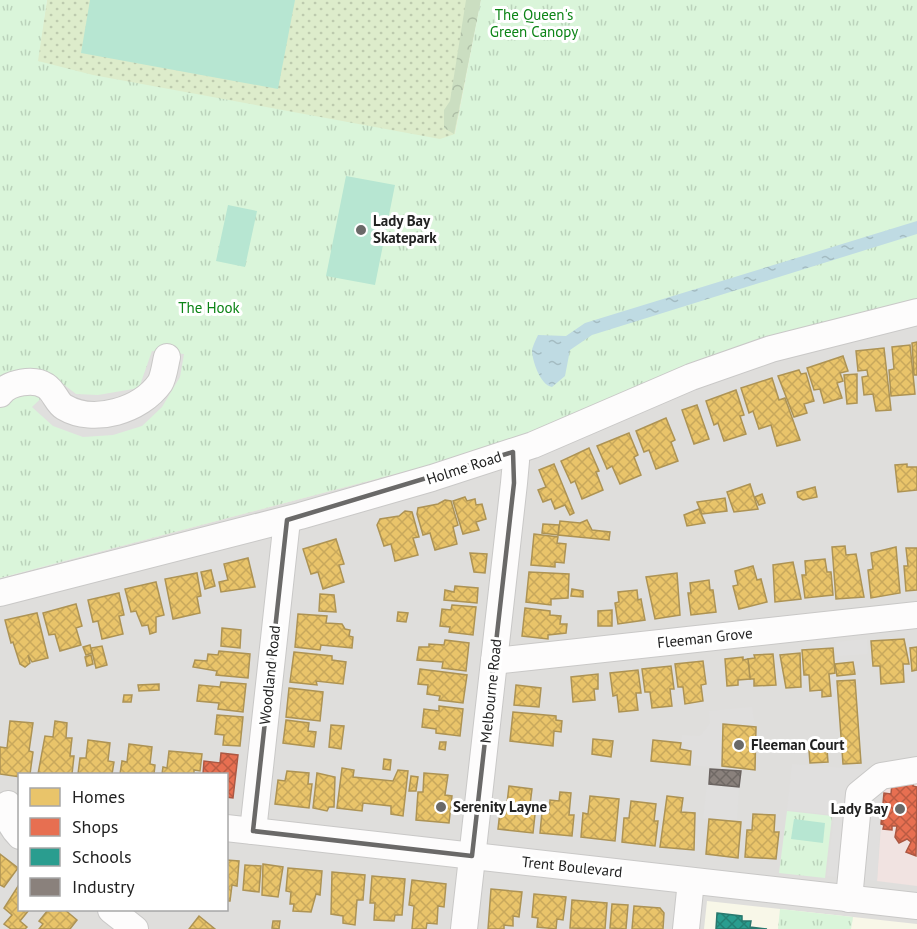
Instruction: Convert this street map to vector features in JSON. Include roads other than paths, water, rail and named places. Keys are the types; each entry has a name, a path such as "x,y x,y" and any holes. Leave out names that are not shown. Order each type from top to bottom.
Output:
{"street":[{"name":"Holme Road","path":"1,590 287,519 513,452 691,377 771,348 917,312"},
{"path":"0,394 23,382 46,386 64,407 91,415 127,409 146,398 161,382 167,357"},
{"name":"Melbourne Road","path":"464,929 514,483 516,461 513,452"},
{"name":"Woodland Road","path":"253,831 287,519"},
{"name":"Fleeman Grove","path":"494,661 917,615"},
{"path":"849,899 859,794 881,777 917,770"},
{"path":"9,804 7,816 12,828 18,834"},
{"name":"Trent Boulevard","path":"228,828 917,906"},
{"path":"686,929 691,881"},
{"path":"113,911 135,929"}],"water":[{"path":"917,221 917,234 592,335 570,350 565,376 552,387 544,382 535,366 532,350 538,335 566,336 585,323"}],"place":[{"name":"Lady Bay Skatepark","path":"361,230"},
{"name":"Fleeman Court","path":"739,745"},
{"name":"Serenity Layne","path":"441,807"},
{"name":"Lady Bay","path":"900,809"}],"park label":[{"name":"The Queen's Green Canopy","path":"534,24"},
{"name":"The Hook","path":"209,308"}]}
